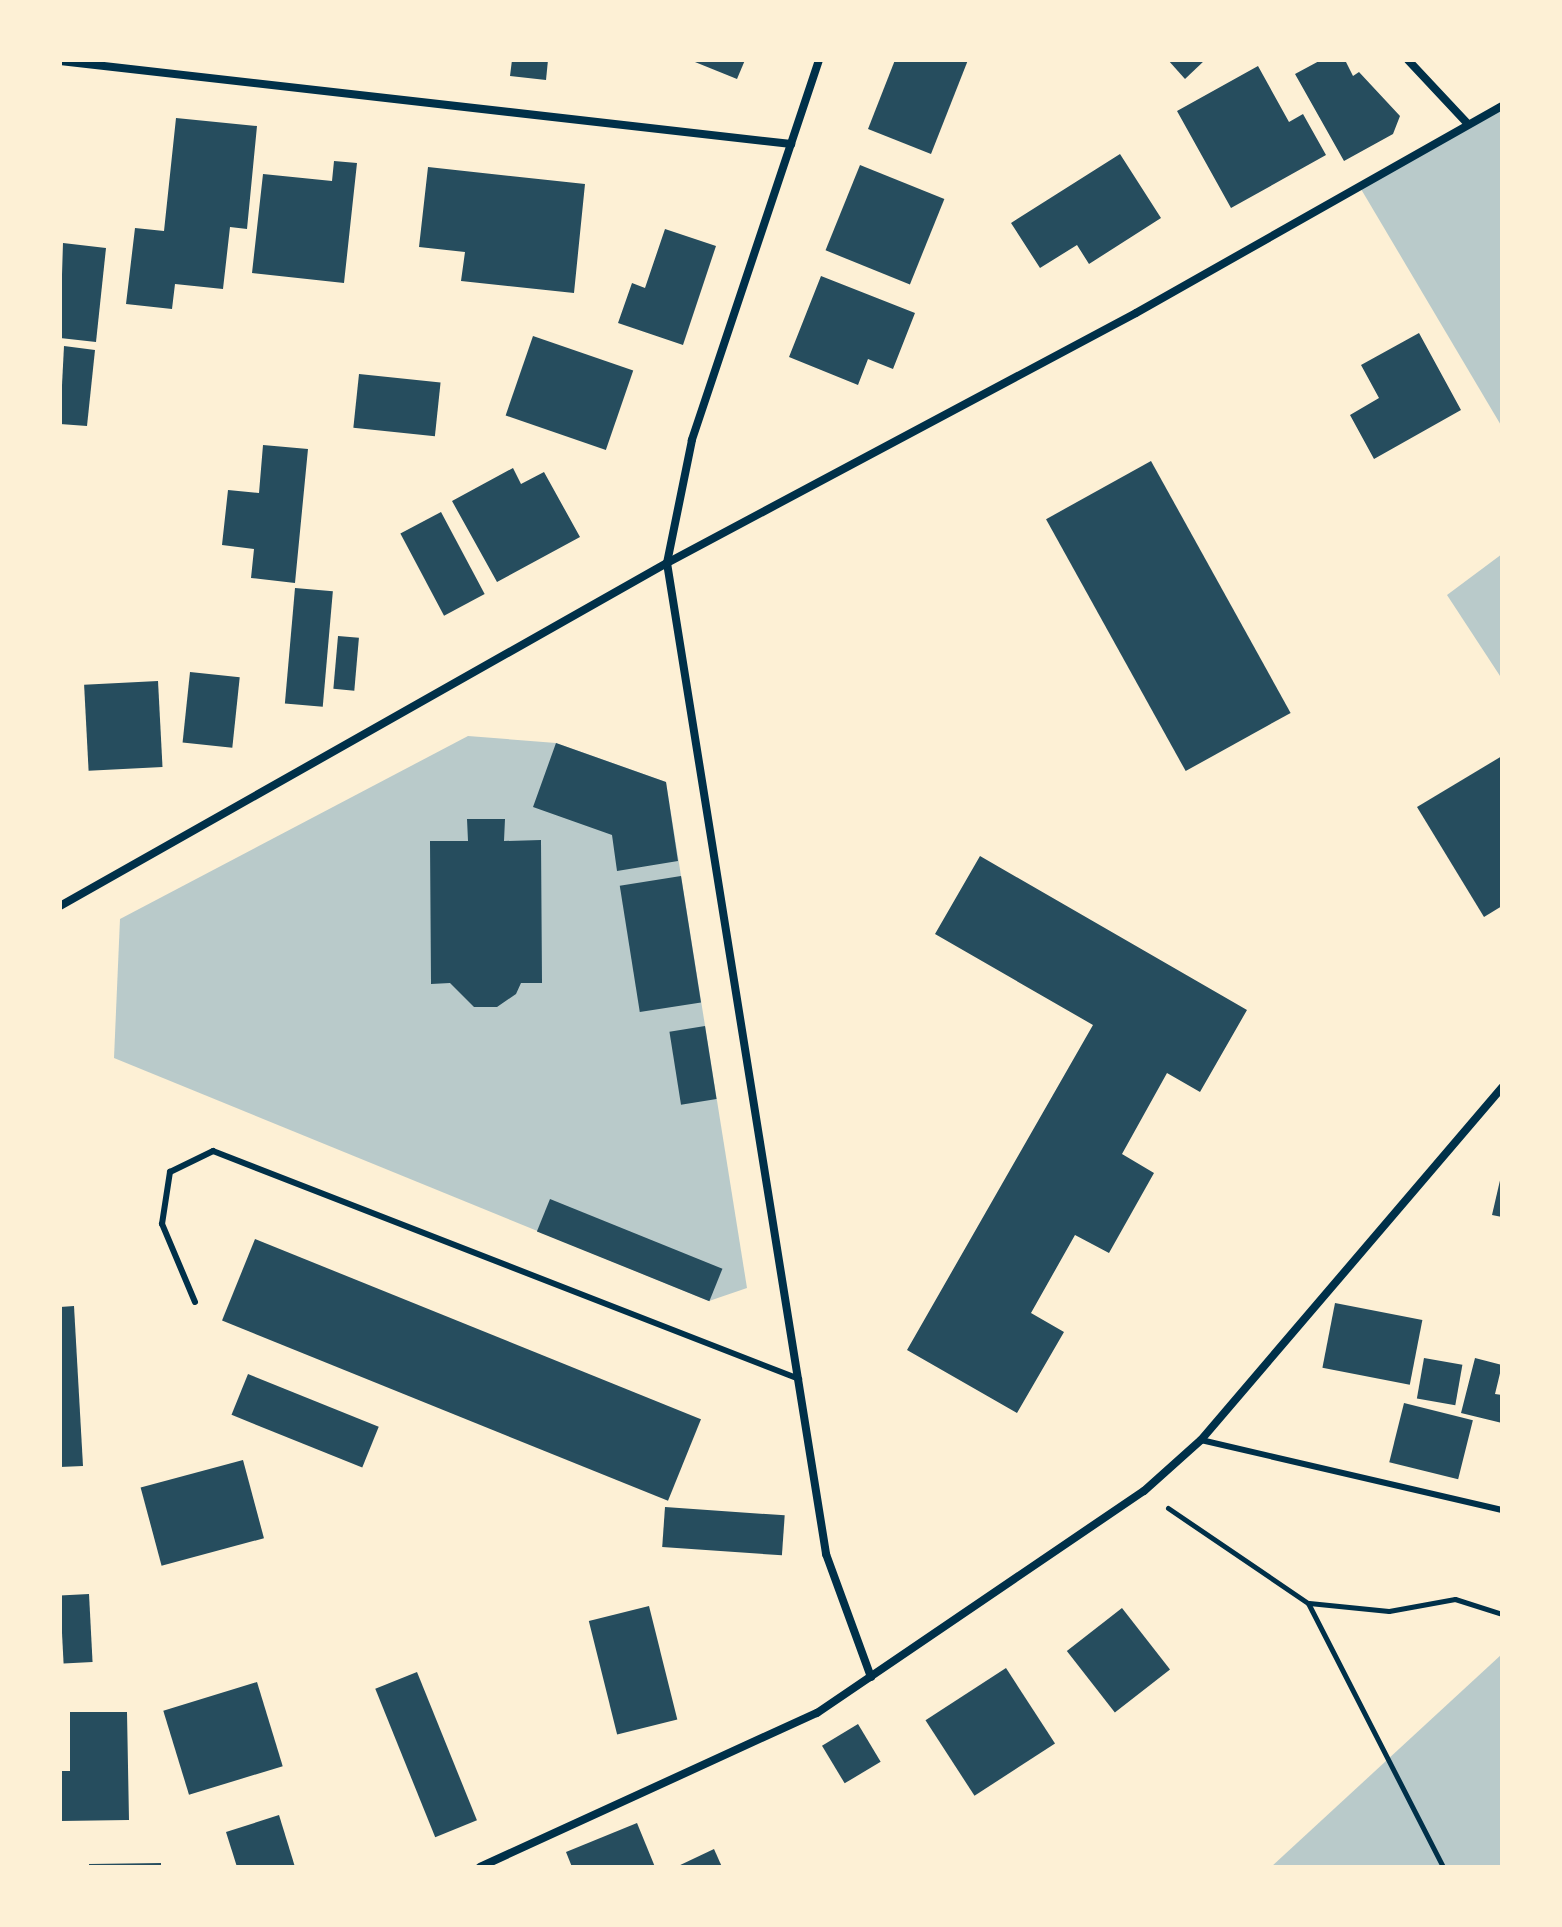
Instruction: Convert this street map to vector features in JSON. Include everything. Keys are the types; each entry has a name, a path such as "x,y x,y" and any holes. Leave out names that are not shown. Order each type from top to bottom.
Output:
{"street":[{"path":"819,60 692,440 667,563 826,1554 871,1677"},
{"path":"1408,60 1467,123"},
{"path":"60,61 791,144"},
{"path":"60,906 667,563 1136,313 1467,123 1502,106"},
{"path":"480,1867 817,1713 1144,1491 1201,1440 1502,1087"}],"lane":[{"path":"195,1302 162,1224 170,1172 213,1151 799,1379"},
{"path":"1201,1440 1502,1510"}],"path":[{"path":"1144,1491 1308,1603 1443,1867"},
{"path":"1308,1603 1389,1611 1455,1599 1502,1614"}],"shaded area":[{"path":"1502,106 1502,427 1358,184"},
{"path":"1502,554 1502,679 1447,595"},
{"path":"468,736 556,743 666,782 747,1288 709,1301 114,1058 120,919"},
{"path":"1502,1654 1502,1867 1271,1867"}],"building":[{"path":"512,60 548,60 546,80 510,76"},
{"path":"690,60 745,60 737,79"},
{"path":"895,60 968,60 931,154 868,129"},
{"path":"1168,60 1205,60 1185,79"},
{"path":"1321,60 1345,60 1353,76 1359,72 1400,116 1393,134 1344,161 1295,74"},
{"path":"1258,66 1289,122 1303,114 1326,155 1231,208 1177,111"},
{"path":"176,118 257,126 247,229 230,227 223,289 175,284 172,309 126,304 135,228 164,231"},
{"path":"1120,154 1161,218 1089,264 1077,245 1040,268 1011,223"},
{"path":"334,161 357,163 344,283 252,273 263,174 332,181"},
{"path":"860,165 944,199 910,284 826,250"},
{"path":"428,167 585,184 574,293 461,281 465,252 419,247"},
{"path":"665,229 716,246 683,345 618,323 632,283 645,288"},
{"path":"63,243 106,248 96,342 60,338"},
{"path":"821,276 915,313 893,369 868,359 858,385 789,357"},
{"path":"1419,333 1461,410 1374,459 1350,415 1379,398 1361,365"},
{"path":"533,336 633,371 606,450 506,415"},
{"path":"64,346 95,350 87,426 60,424"},
{"path":"359,374 441,383 435,436 353,428"},
{"path":"263,445 308,449 295,583 251,578 254,549 222,545 228,490 259,493"},
{"path":"1151,461 1291,713 1186,771 1046,519"},
{"path":"513,468 521,484 544,472 580,537 497,582 452,501"},
{"path":"441,512 485,594 444,616 400,534"},
{"path":"295,588 333,591 323,707 285,704"},
{"path":"338,636 359,638 354,691 333,689"},
{"path":"190,672 240,677 232,748 183,743"},
{"path":"158,681 163,767 89,771 84,685"},
{"path":"556,743 666,782 678,861 617,871 612,835 533,807"},
{"path":"1502,756 1502,906 1484,917 1417,807"},
{"path":"467,819 505,819 504,841 541,840 542,983 521,983 516,994 497,1007 474,1007 450,983 431,984 430,841 468,841"},
{"path":"980,856 1247,1010 1200,1092 1167,1073 1122,1154 1154,1173 1109,1253 1075,1235 1031,1313 1064,1332 1017,1413 907,1350 1093,1025 935,934"},
{"path":"681,876 701,1002 640,1012 620,886"},
{"path":"705,1026 717,1099 681,1105 669,1032"},
{"path":"1502,1176 1502,1217 1492,1215"},
{"path":"550,1199 722,1269 709,1301 537,1231"},
{"path":"255,1239 701,1419 668,1501 222,1321"},
{"path":"1335,1303 1422,1320 1410,1385 1322,1368"},
{"path":"74,1306 83,1466 60,1467 60,1307"},
{"path":"1424,1358 1462,1365 1455,1405 1417,1398"},
{"path":"1475,1358 1502,1365 1495,1394 1502,1395 1502,1423 1461,1413"},
{"path":"248,1374 379,1427 362,1468 232,1415"},
{"path":"1404,1403 1473,1420 1458,1479 1389,1462"},
{"path":"243,1460 264,1538 162,1566 141,1487"},
{"path":"665,1507 785,1515 782,1555 662,1547"},
{"path":"89,1594 93,1662 64,1663 60,1596"},
{"path":"649,1606 677,1720 617,1735 589,1621"},
{"path":"1122,1608 1170,1669 1115,1713 1067,1651"},
{"path":"1006,1668 1055,1743 975,1796 925,1720"},
{"path":"417,1672 477,1820 435,1837 375,1689"},
{"path":"257,1682 283,1766 189,1795 163,1711"},
{"path":"70,1712 127,1712 129,1820 60,1821 60,1771 70,1771"},
{"path":"858,1724 881,1762 845,1783 822,1746"},
{"path":"279,1815 295,1867 237,1867 226,1832"},
{"path":"637,1823 655,1867 572,1867 566,1852"},
{"path":"714,1849 722,1867 676,1867"},
{"path":"161,1863 161,1867 89,1867 89,1864"}]}
